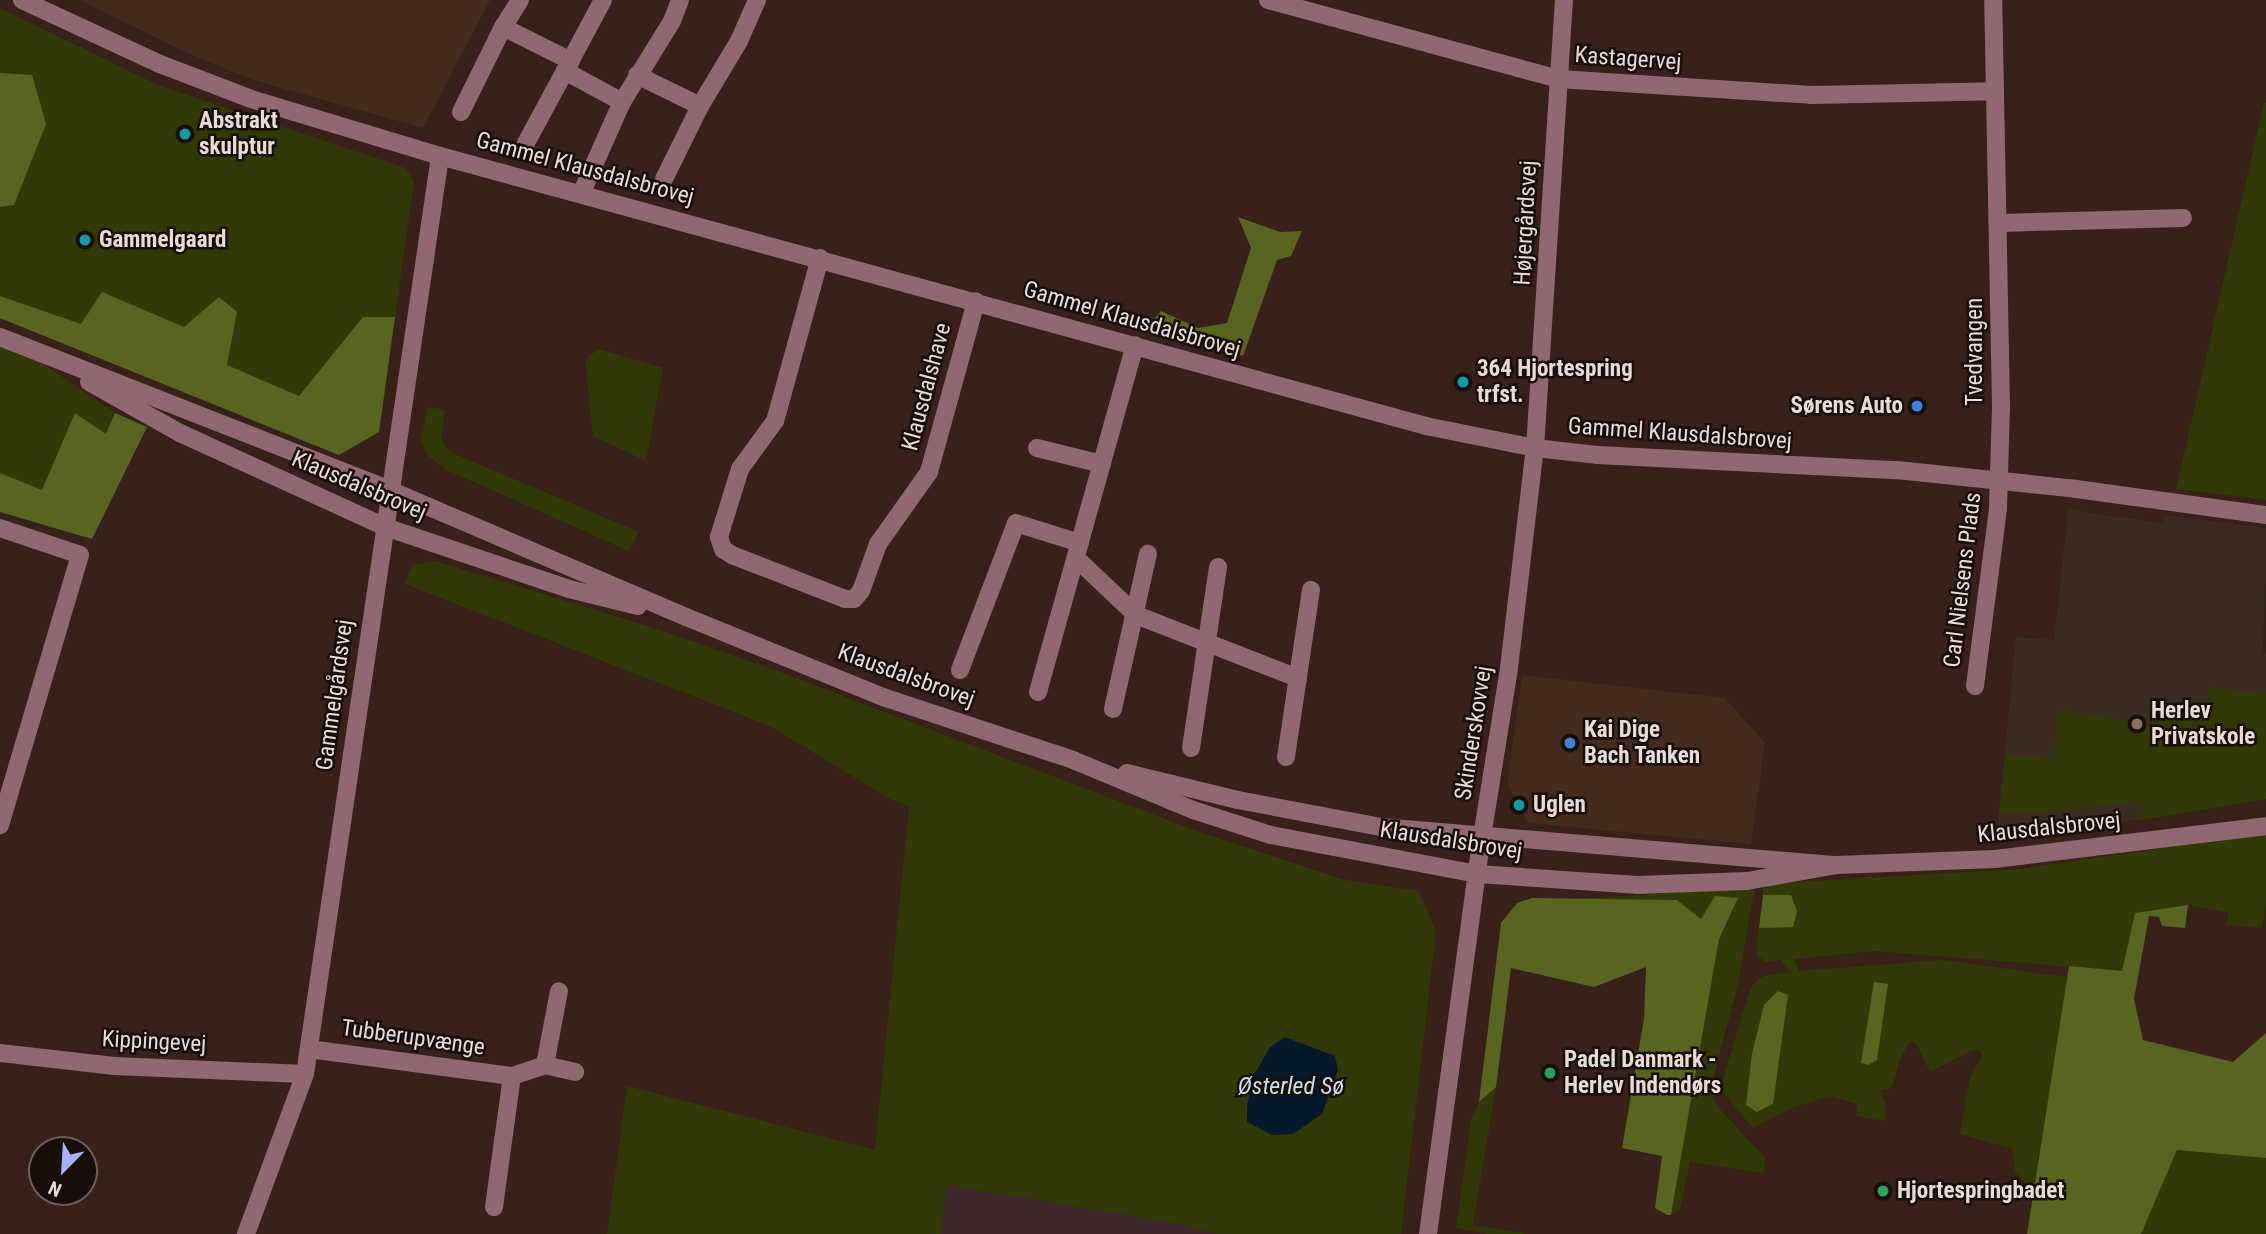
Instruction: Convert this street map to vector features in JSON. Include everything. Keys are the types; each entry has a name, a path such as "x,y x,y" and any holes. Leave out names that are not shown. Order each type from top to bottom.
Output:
{"street":[{"path":"461,113 503,27 520,0"},
{"path":"526,143 603,0"},
{"path":"581,194 622,102 672,21 680,0"},
{"path":"664,179 700,106 739,41 757,0"},
{"name":"Kastagervej","path":"1268,0 1559,79 1811,95 1995,91"},
{"name":"Højergårdsvej","path":"1535,448 1564,0"},
{"name":"Tvedvangen","path":"1993,0 2000,223 1999,480"},
{"name":"Gammel Klausdalsbrovej","path":"25,1 160,64 251,99 440,156 1426,426 1535,448 1597,455 1896,470 1999,480 2266,515"},
{"path":"503,27 622,102"},
{"path":"637,75 700,106"},
{"name":"Gammelgårdsvej","path":"246,1234 305,1074 440,156"},
{"path":"2000,223 2183,218"},
{"name":"Klausdalshave","path":"820,258 775,421 740,469 719,537 723,549 732,555 845,599 854,598 861,591 878,544 929,472 976,302"},
{"name":"Klausdalsbrovej","path":"0,337 392,491 686,617 883,697 1073,760 1193,810 1271,835 1477,874 1637,885 1747,881 1836,865"},
{"path":"1038,692 1135,345"},
{"name":"Klausdalsbrovej","path":"33,350 180,433 385,527 569,589 686,617"},
{"path":"1037,448 1102,464"},
{"name":"Skinderskovvej","path":"1428,1234 1482,837 1509,668 1535,448"},
{"name":"Carl Nielsens Plads","path":"1975,686 1999,480"},
{"path":"960,670 1016,523 1078,551 1136,615 1298,678"},
{"path":"0,528 80,555 0,825"},
{"path":"1113,709 1148,554"},
{"path":"1191,748 1218,567"},
{"path":"1286,757 1311,590"},
{"name":"Klausdalsbrovej","path":"1073,760 1238,800 1381,827 1836,865 1996,859 2266,826"},
{"path":"559,991 545,1065 575,1072"},
{"name":"Tubberupvænge","path":"309,1049 512,1076 545,1065"},
{"name":"Kippingevej","path":"0,1053 114,1066 305,1074"},
{"name":"Tubberupvænge","path":"494,1206 512,1076"}],"shaded area":[{"path":"80,0 490,0 423,128 250,79 183,51"},
{"name":"Herlev Privatskole","path":"2068,510 2162,523 2164,515 2266,528 2263,653 2266,653 2266,796 2140,820 1997,831 2016,637 2054,640"},
{"path":"1522,675 1725,698 1765,743 1751,844 1528,823 1507,784"},
{"path":"947,1185 1179,1224 1216,1234 941,1234"}],"green space":[{"path":"0,8 160,86 405,168 414,181 379,432 339,455 0,318"},
{"path":"0,73 32,75 46,124 14,205 0,207"},
{"path":"2266,103 2266,500 2176,489"},
{"path":"1238,217 1280,232 1302,231 1291,256 1277,260 1243,356 1143,331 1161,311 1198,328 1227,323 1251,248"},
{"path":"102,292 184,327 219,297 237,312 227,365 299,396 363,317 395,317 379,432 339,455 0,318 0,296 81,324"},
{"path":"0,346 42,363 115,413 106,434 75,414 42,490 0,473"},
{"path":"599,349 663,368 646,461 593,436 585,359"},
{"path":"428,407 445,410 441,439 450,452 639,532 629,551 447,470 428,456 421,440"},
{"path":"75,413 106,434 115,413 147,427 92,539 0,512 0,473 42,490"},
{"path":"435,561 654,628 780,672 1199,832 1345,880 1419,891 1436,932 1401,1234 1216,1234 1179,1224 947,1185 941,1234 607,1234 627,1086 875,1150 909,806 890,799 770,726 405,584 412,565"},
{"path":"2209,687 2266,695 2266,799 2140,820 2145,801 2046,812 1999,812 2006,754 2053,759 2058,709 2154,726 2156,715 2205,722"},
{"path":"2266,833 2266,904 2262,928 2227,925 2228,913 2188,905 2135,913 2122,971 1875,951 1794,959 1799,971 1942,960 2068,977 2033,1191 2015,1172 2013,1149 1960,1134 1970,1077 1982,1056 1980,1051 1973,1050 1930,1072 1917,1045 1911,1041 1901,1056 1891,1089 1882,1089 1880,1092 1885,1103 1885,1121 1856,1116 1858,1104 1829,1096 1789,1109 1753,1128 1725,1095 1723,1079 1754,983 1764,976 1789,972 1781,960 1765,962 1756,954 1759,928 1792,927 1791,895 1763,895 1763,884 2020,869"},
{"path":"1755,887 1737,988 1712,1082 1713,1098 1719,1108 1765,1158 1764,1173 1690,1162 1680,1209 1671,1215 1719,939 1738,898 1701,919 1677,900 1581,899"},
{"path":"1763,895 1791,895 1797,911 1793,927 1759,928"},
{"path":"1715,896 1738,898 1719,939 1671,1215 1667,1215 1655,1208 1662,1156 1622,1148 1644,1019 1646,967 1594,987 1511,968 1496,1087 1479,1102 1501,923 1517,903 1532,898 1677,900 1701,919"},
{"path":"2188,905 2185,928 2162,926 2159,917 2149,916 2134,999 2143,1040 2233,1062 2266,1033 2266,1158 2177,1150 2141,1234 2027,1234 2069,966 2122,971 2135,913"},
{"path":"1874,982 1888,984 1877,1060 1868,1065 1861,1063"},
{"path":"1778,991 1788,995 1773,1104 1757,1112 1746,1105 1752,1054 1764,1005"},
{"path":"1496,1087 1473,1225 1526,1234 1489,1234 1456,1228 1471,1121 1479,1102"},
{"path":"2177,1150 2266,1158 2266,1234 2141,1234"}],"water":[{"name":"Østerled Sø","path":"1285,1037 1335,1056 1338,1070 1322,1114 1293,1134 1272,1135 1247,1122 1247,1106 1253,1077 1270,1047"}],"place":[{"name":"Abstrakt skulptur","path":"185,134"},
{"name":"Gammelgaard","path":"85,240"},
{"name":"364 Hjortespring trfst.","path":"1463,382"},
{"name":"Sørens Auto","path":"1917,406"},
{"name":"Herlev Privatskole","path":"2137,724"},
{"name":"Kai Dige Bach Tanken","path":"1570,743"},
{"name":"Uglen","path":"1519,805"},
{"name":"Padel Danmark - Herlev Indendørs","path":"1550,1073"},
{"name":"Hjortespringbadet","path":"1883,1191"}]}
